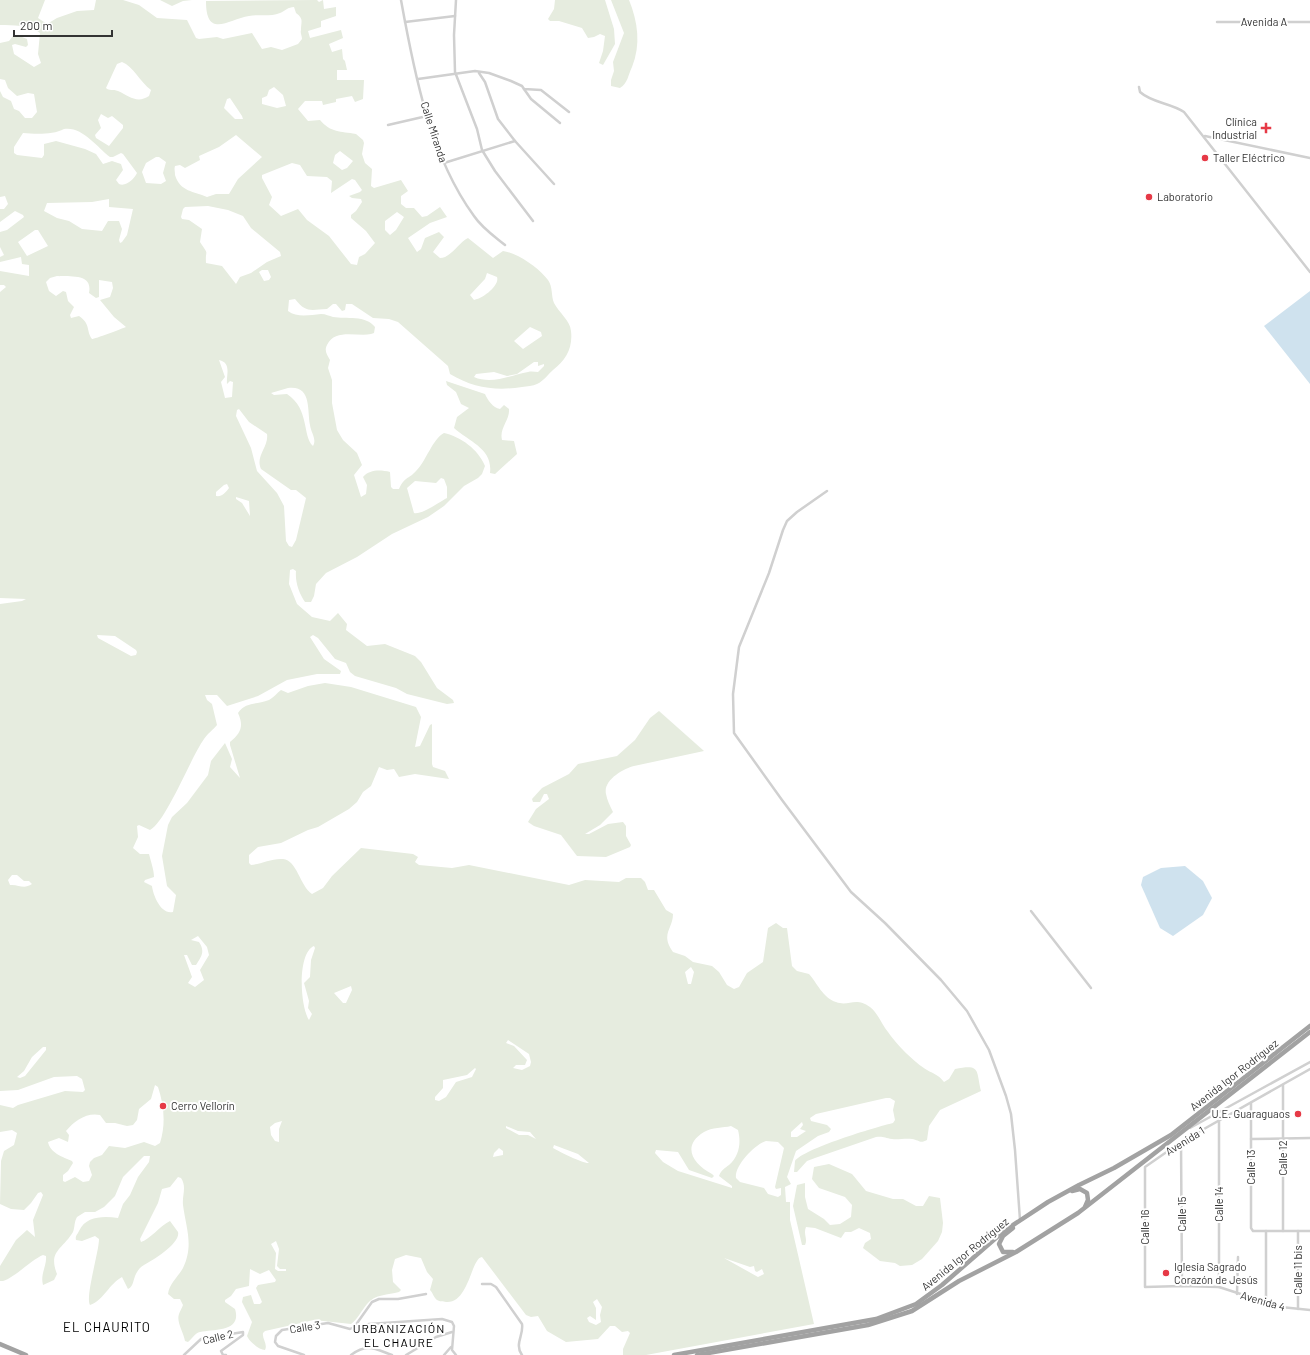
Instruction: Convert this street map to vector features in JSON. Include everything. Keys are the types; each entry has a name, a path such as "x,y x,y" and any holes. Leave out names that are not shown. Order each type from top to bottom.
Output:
{"highway":[{"name":"Avenida Igor Rodríguez","path":"674,1355 876,1319 904,1309 936,1290 984,1247 1026,1216 1066,1192 1114,1168 1170,1135 1310,1026"},
{"name":"Avenida Igor Rodríguez","path":"697,1355 868,1325 894,1318 912,1311 959,1281 1016,1252 1084,1208 1310,1032"},
{"path":"1066,1192 1080,1189 1086,1193 1088,1200 1084,1208"},
{"path":"1016,1252 1003,1252 1000,1247 1000,1241 1026,1216"},
{"path":"0,1344 26,1355"}],"street":[{"name":"Calle Miranda","path":"400,0 411,55 427,116 444,163 474,217 486,230 506,245"},
{"path":"456,0 454,35 456,74 477,129 482,150 495,171 533,221"},
{"path":"405,22 455,16"},
{"name":"Avenida A","path":"1217,22 1310,22"},
{"path":"418,79 475,71 479,73 489,73 522,86 531,99 560,123"},
{"path":"479,73 485,82 498,119 515,141 554,184"},
{"path":"1139,87 1140,92 1146,96 1177,107 1184,112 1310,272"},
{"path":"524,89 541,90 569,112"},
{"path":"388,125 427,116"},
{"path":"1204,136 1310,158"},
{"path":"444,163 515,141"},
{"path":"827,491 787,521 783,530 769,573 740,647 733,694 734,733 851,892 889,926 941,980 967,1011 989,1050 1008,1102 1015,1150 1020,1221"},
{"path":"1031,911 1091,988"},
{"path":"1181,1133 1310,1062"},
{"name":"Avenida 1","path":"1145,1167 1182,1142 1310,1069"},
{"name":"Calle 12","path":"1283,1085 1283,1231"},
{"name":"Calle 13","path":"1251,1103 1251,1228 1253,1231 1266,1231"},
{"name":"Calle 14","path":"1219,1121 1219,1287"},
{"path":"1251,1139 1310,1138"},
{"name":"Calle 15","path":"1182,1142 1182,1286"},
{"name":"Calle 16","path":"1145,1167 1145,1287"},
{"path":"1266,1303 1266,1231 1310,1231"},
{"name":"Calle 11 bis","path":"1298,1231 1298,1309"},
{"path":"1237,1294 1238,1257"},
{"path":"482,1284 491,1284 496,1287 522,1324 518,1350 522,1355"},
{"name":"Avenida 4","path":"1145,1287 1219,1287 1266,1303 1310,1310"},
{"path":"354,1327 372,1302 379,1299 398,1299 426,1294"},
{"name":"Calle 3","path":"304,1355 278,1346 276,1336 282,1330 328,1323 350,1329 369,1324 442,1319 452,1322 452,1331"},
{"path":"406,1355 436,1337 452,1331 452,1350 456,1355"},
{"name":"Calle 2","path":"184,1355 201,1339 243,1332 244,1335 221,1351 223,1355 226,1355"},
{"path":"444,1355 452,1346"},
{"path":"351,1355 359,1349 368,1347 392,1355"}],"shaded area":[{"path":"0,0 45,0 38,18 47,24 57,18 77,11 94,10 96,0 123,0 139,5 157,18 187,20 196,38 199,39 217,37 223,39 252,33 262,49 271,47 282,50 298,44 302,39 302,22 294,7 276,14 249,16 227,23 214,24 210,20 207,13 206,1 317,0 319,2 323,0 324,9 336,7 336,16 321,21 321,27 308,31 310,38 341,30 343,38 329,44 332,52 342,49 343,59 347,70 337,70 337,80 364,80 363,99 355,102 352,96 336,99 336,102 323,105 322,101 305,101 298,109 308,121 320,120 332,129 340,132 356,134 363,140 364,143 362,154 365,163 372,169 371,186 374,188 401,180 408,191 401,196 401,204 406,208 414,208 422,217 427,216 440,207 447,217 430,223 408,238 417,252 421,249 425,238 439,232 444,237 433,252 440,258 451,253 468,238 493,258 503,251 509,252 521,258 534,266 548,280 551,286 554,303 569,323 571,331 571,343 568,353 562,362 542,381 535,385 503,389 476,385 450,374 448,366 398,322 389,319 373,318 352,304 346,304 345,310 342,311 336,304 333,304 327,309 309,310 302,307 295,299 289,300 288,311 295,315 304,316 323,314 333,317 356,318 371,323 375,327 374,333 371,334 347,334 335,337 327,345 326,349 326,353 330,360 328,368 332,380 332,403 337,430 343,440 357,453 362,465 354,475 361,497 366,494 367,485 363,477 372,471 390,472 391,487 393,489 399,489 405,480 419,467 436,440 444,433 457,437 473,449 478,454 485,466 482,474 478,478 464,486 444,506 428,517 392,534 357,557 326,573 316,584 314,596 311,602 305,602 298,587 296,571 293,569 290,570 289,584 297,604 312,617 330,621 338,613 347,624 346,630 367,646 385,644 415,656 421,662 437,688 453,700 454,703 447,704 407,694 396,688 355,676 350,672 346,663 335,659 318,638 313,635 310,637 324,659 341,671 340,674 317,674 287,680 258,696 227,706 217,695 205,695 207,700 212,704 217,725 206,737 199,748 171,802 156,825 150,830 139,825 137,826 138,837 133,848 140,854 149,854 154,874 154,877 145,880 144,882 152,886 158,904 165,910 173,912 176,895 167,886 162,856 168,825 172,817 187,803 208,775 211,761 225,743 232,759 230,767 240,778 230,742 237,736 241,726 238,713 241,709 248,705 265,702 281,690 288,693 308,686 325,683 351,687 416,707 421,717 415,747 420,746 430,725 432,724 432,764 433,767 445,771 449,779 415,774 399,777 394,769 387,770 379,767 371,786 363,792 357,802 349,809 318,827 308,830 281,843 258,847 249,855 249,863 251,865 275,859 288,860 295,868 304,885 312,894 323,888 332,876 361,848 413,854 418,857 415,862 419,865 452,868 469,865 569,885 585,880 619,882 626,878 641,878 645,882 648,890 654,890 666,910 673,914 667,936 669,946 673,952 685,956 693,962 712,966 719,972 727,985 734,989 739,987 747,973 763,962 768,928 776,923 783,928 787,928 792,966 797,971 809,974 827,997 836,1002 860,1002 870,1007 875,1012 891,1037 906,1053 922,1067 938,1076 944,1082 949,1079 955,1069 969,1067 973,1068 976,1070 981,1091 940,1110 929,1126 927,1140 925,1141 921,1142 914,1139 876,1137 807,1161 797,1172 794,1172 795,1161 811,1151 841,1139 893,1123 895,1120 893,1110 895,1101 890,1098 886,1098 816,1114 810,1118 811,1121 827,1125 831,1129 829,1132 818,1136 796,1151 787,1177 791,1184 785,1187 786,1202 790,1202 790,1220 814,1324 646,1355 623,1355 623,1349 630,1333 628,1331 622,1332 615,1326 610,1326 598,1339 566,1342 547,1331 538,1316 531,1317 526,1315 482,1257 478,1259 465,1289 460,1296 454,1301 446,1302 437,1300 430,1290 433,1279 427,1272 421,1258 406,1255 395,1259 392,1270 393,1282 401,1290 399,1292 374,1298 367,1304 351,1324 314,1320 265,1331 263,1335 266,1346 265,1350 254,1345 247,1336 252,1322 242,1302 243,1297 251,1295 254,1304 260,1304 262,1302 256,1288 258,1285 275,1282 276,1280 269,1270 260,1274 250,1269 249,1286 236,1289 231,1296 225,1300 225,1302 235,1309 235,1322 226,1328 198,1333 188,1342 185,1341 178,1317 183,1305 180,1299 174,1299 168,1294 172,1284 183,1268 189,1244 183,1205 184,1185 181,1178 178,1177 170,1187 162,1189 158,1203 140,1239 141,1242 144,1241 170,1221 178,1232 178,1236 166,1251 140,1268 135,1275 132,1285 128,1289 122,1277 113,1284 99,1300 90,1305 89,1293 99,1239 95,1236 82,1241 76,1240 76,1236 86,1222 101,1217 118,1218 123,1204 130,1195 138,1177 149,1162 150,1156 144,1156 123,1177 115,1196 104,1207 95,1212 85,1212 77,1217 73,1232 55,1255 54,1260 57,1274 54,1280 43,1285 42,1277 46,1256 43,1255 38,1257 15,1275 4,1281 0,1281 0,1266 16,1240 27,1230 35,1237 33,1220 43,1195 41,1192 38,1193 24,1210 11,1209 0,1204 1,1161 4,1151 14,1145 17,1133 12,1130 0,1132 0,1105 13,1108 18,1105 65,1091 83,1092 85,1090 82,1079 77,1076 54,1077 18,1090 0,1091 0,604 22,601 26,599 0,598 0,292 6,287 4,285 0,285 0,271 29,276 29,265 22,264 21,257 0,262 0,257 4,255 0,247 0,232 7,230 24,217 15,211 0,222 0,209 4,209 8,204 5,196 0,197 0,91 3,97 11,101 14,109 19,111 25,118 32,118 37,112 34,94 28,93 17,96 8,88 5,80 0,79 0,43 9,41 13,36 27,39 28,45 26,47 15,44 12,45 14,54 34,67 41,63 38,54 40,33 26,27 0,25","holes":["122,62 130,67 151,90 149,96 137,99 129,97 118,91 106,88 117,64","274,87 283,95 286,106 277,108 262,104 262,98 267,96 269,90","230,98 243,119 235,119 224,108 227,99","101,114 108,118 112,116 123,125 123,128 109,146 96,138 95,135 101,128 98,120","64,129 77,131 89,138 110,157 121,153 123,154 137,173 132,180 122,185 119,184 116,180 123,170 121,164 112,161 103,164 96,154 85,149 56,141 44,144 44,155 42,158 17,155 14,153 14,147 23,133 44,134","236,135 262,157 238,179 229,194 216,194 207,197 188,190 180,185 175,175 175,166 180,165 185,168 200,160 199,156 219,147","340,151 353,161 347,168 342,170 333,163 335,155","156,157 159,157 166,162 163,173 166,181 161,184 146,183 142,172 146,163","292,163 300,165 307,176 327,177 332,181 331,193 352,179 355,180 362,190 349,196 352,198 361,199 362,202 356,211 351,215 351,218 366,231 375,243 365,254 359,257 357,265 351,264 329,236 307,220 298,209 281,216 269,205 272,197 262,178 262,175","109,199 109,207 133,209 127,235 120,243 119,240 122,229 119,221 108,221 102,231 82,229 69,221 57,218 44,211 47,203 92,202","208,206 228,210 243,216 251,228 280,252 281,256 267,262 251,273 240,277 236,284 222,266 206,263 206,251 200,242 202,229 189,220 182,219 181,217 185,207","397,212 404,217 396,230 390,235 385,230 385,221","35,230 38,230 48,246 27,256 18,242","262,270 268,270 271,277 269,280 264,281 259,272","487,273 497,277 496,284 490,292 474,300 470,295 485,279","57,276 80,277 88,282 89,293 96,298 99,297 99,280 112,282 113,288 110,297 100,300 114,317 126,327 92,339 83,319 79,316 71,318 70,315 74,307 68,301 66,292 63,291 56,296 49,291 46,282 50,278","530,327 541,332 542,336 523,349 514,341","219,360 226,364 228,370 227,384 230,381 233,382 232,397 225,398 221,382 225,377","534,362 538,362 538,366 544,364 538,372 529,372 501,379 488,380 474,377 476,374 494,372 507,376 517,374","288,388 296,388 305,394 314,438 313,446 310,442 302,414 294,400 287,394 274,395 271,393","239,409 249,422 267,434 266,443 260,460 261,469 291,490 296,490 306,498 296,540 292,547 289,546 286,541 284,506 277,493 257,471 251,448 236,416 237,410","441,478 444,479 447,487 447,498 426,510 414,513 407,488 415,481 436,483","227,484 229,488 220,496 216,496 216,492","236,497 249,501 250,516 242,503 236,499","97,635 115,636 136,650 136,655 131,656 98,638","12,875 17,875 24,881 29,881 32,884 26,887 10,885 8,880","198,936 207,947 209,955 200,970 204,980 195,987 188,983 192,977 184,955 187,955 192,965 196,965 201,956 202,948 199,942 191,940","314,946 315,948 311,960 310,977 304,983 309,1001 308,1008 312,1014 309,1020 302,993 305,959 309,951","691,967 694,972 691,984 688,984 685,972","351,986 352,990 346,1003 343,1003 334,993","508,1040 529,1054 531,1062 530,1066 522,1070 513,1068 516,1065 525,1065 527,1060 514,1046 506,1043","43,1047 46,1047 46,1050 25,1076 20,1078 17,1077 24,1071 32,1057","475,1068 476,1069 472,1077 456,1082 446,1097 439,1101 435,1100 435,1097 443,1088 443,1080 467,1075","155,1085 158,1087 164,1115 160,1143 155,1146 144,1142 125,1148 109,1146 102,1155 94,1158 90,1162 89,1166 92,1175 89,1181 83,1182 75,1177 65,1182 63,1181 63,1175 68,1171 73,1163 72,1161 54,1152 49,1146 48,1142 59,1138 68,1142 69,1135 66,1131 81,1118 90,1115 100,1115 106,1123 115,1123 127,1126 133,1125 137,1120 139,1109 151,1099","282,1121 279,1129 279,1142 275,1141 271,1135 270,1127 275,1123","802,1122 803,1125 800,1129 806,1131 797,1137 791,1137 791,1132","506,1126 518,1131 530,1132 536,1139 528,1135 519,1135 506,1128","731,1126 738,1130 739,1148 737,1153 733,1161 722,1171 719,1176 732,1186 732,1188 678,1171 663,1162 655,1153 656,1150 678,1152 689,1170 712,1178 714,1176 705,1170 695,1160 691,1149 697,1137 707,1130","766,1141 778,1142 784,1148 775,1187 776,1189 781,1188 781,1195 778,1197 768,1194 764,1188 740,1182 736,1178 738,1168 746,1156 756,1146","554,1145 578,1154 589,1163 582,1162 553,1148","499,1148 503,1151 503,1155 493,1157 494,1153","276,1241 279,1249 277,1266 280,1269 286,1269 286,1271 278,1271 275,1269 276,1253 271,1244","724,1258 750,1267 754,1266 755,1271 757,1272 762,1269 764,1274 758,1277","597,1299 602,1307 600,1315 601,1322 596,1325 589,1322 587,1318 590,1316 596,1320 596,1308 593,1302"]},
{"path":"160,0 192,0 183,1 172,6"},
{"path":"555,0 605,0 614,29 615,44 603,65 599,63 603,51 605,36 600,34 588,38 582,28 559,21 550,21 548,19 554,9"},
{"path":"611,0 629,0 635,17 637,34 637,50 635,59 626,81 620,88 611,86 611,80 614,71 613,62 624,33"},
{"path":"446,381 485,394 491,403 497,408 500,409 504,405 509,409 508,417 501,436 502,440 514,441 517,454 495,474 490,473 488,458 484,452 454,428 457,417 469,408 461,404 456,392 447,385"},
{"path":"659,711 704,751 634,766 620,772 611,780 606,789 606,794 613,812 600,825 585,834 589,834 608,824 623,822 626,826 626,836 631,845 630,847 606,857 577,856 561,835 534,826 528,822 536,809 549,799 547,794 544,794 540,802 533,802 532,799 542,788 569,774 578,764 617,756 635,740 650,718"},
{"path":"829,1164 852,1174 866,1191 893,1199 903,1199 916,1206 923,1206 929,1196 940,1198 943,1223 942,1232 938,1241 922,1259 912,1265 900,1266 895,1263 880,1261 863,1248 865,1243 871,1239 870,1233 859,1228 851,1232 845,1232 841,1238 815,1228 806,1227 806,1243 805,1245 802,1245 793,1206 797,1185 805,1183 805,1197 808,1209 824,1219 830,1225 840,1224 851,1217 852,1205 845,1197 819,1188 812,1179 814,1167"}],"water":[{"path":"1310,291 1310,384 1264,326"},
{"path":"1185,866 1203,881 1212,898 1203,915 1173,936 1160,928 1141,885 1143,877 1161,868"}],"place":[{"name":"Clínica Industrial","path":"1266,128"},
{"name":"Taller Eléctrico","path":"1205,158"},
{"name":"Laboratorio","path":"1149,197"},
{"name":"Cerro Vellorín","path":"163,1106"},
{"name":"U.E. Guaraguaos","path":"1298,1114"},
{"name":"Iglesia Sagrado Corazón de Jesús","path":"1166,1273"}],"district":[{"name":"EL CHAURITO","path":"107,1327"},
{"name":"URBANIZACIÓN EL CHAURE","path":"399,1336"}]}
